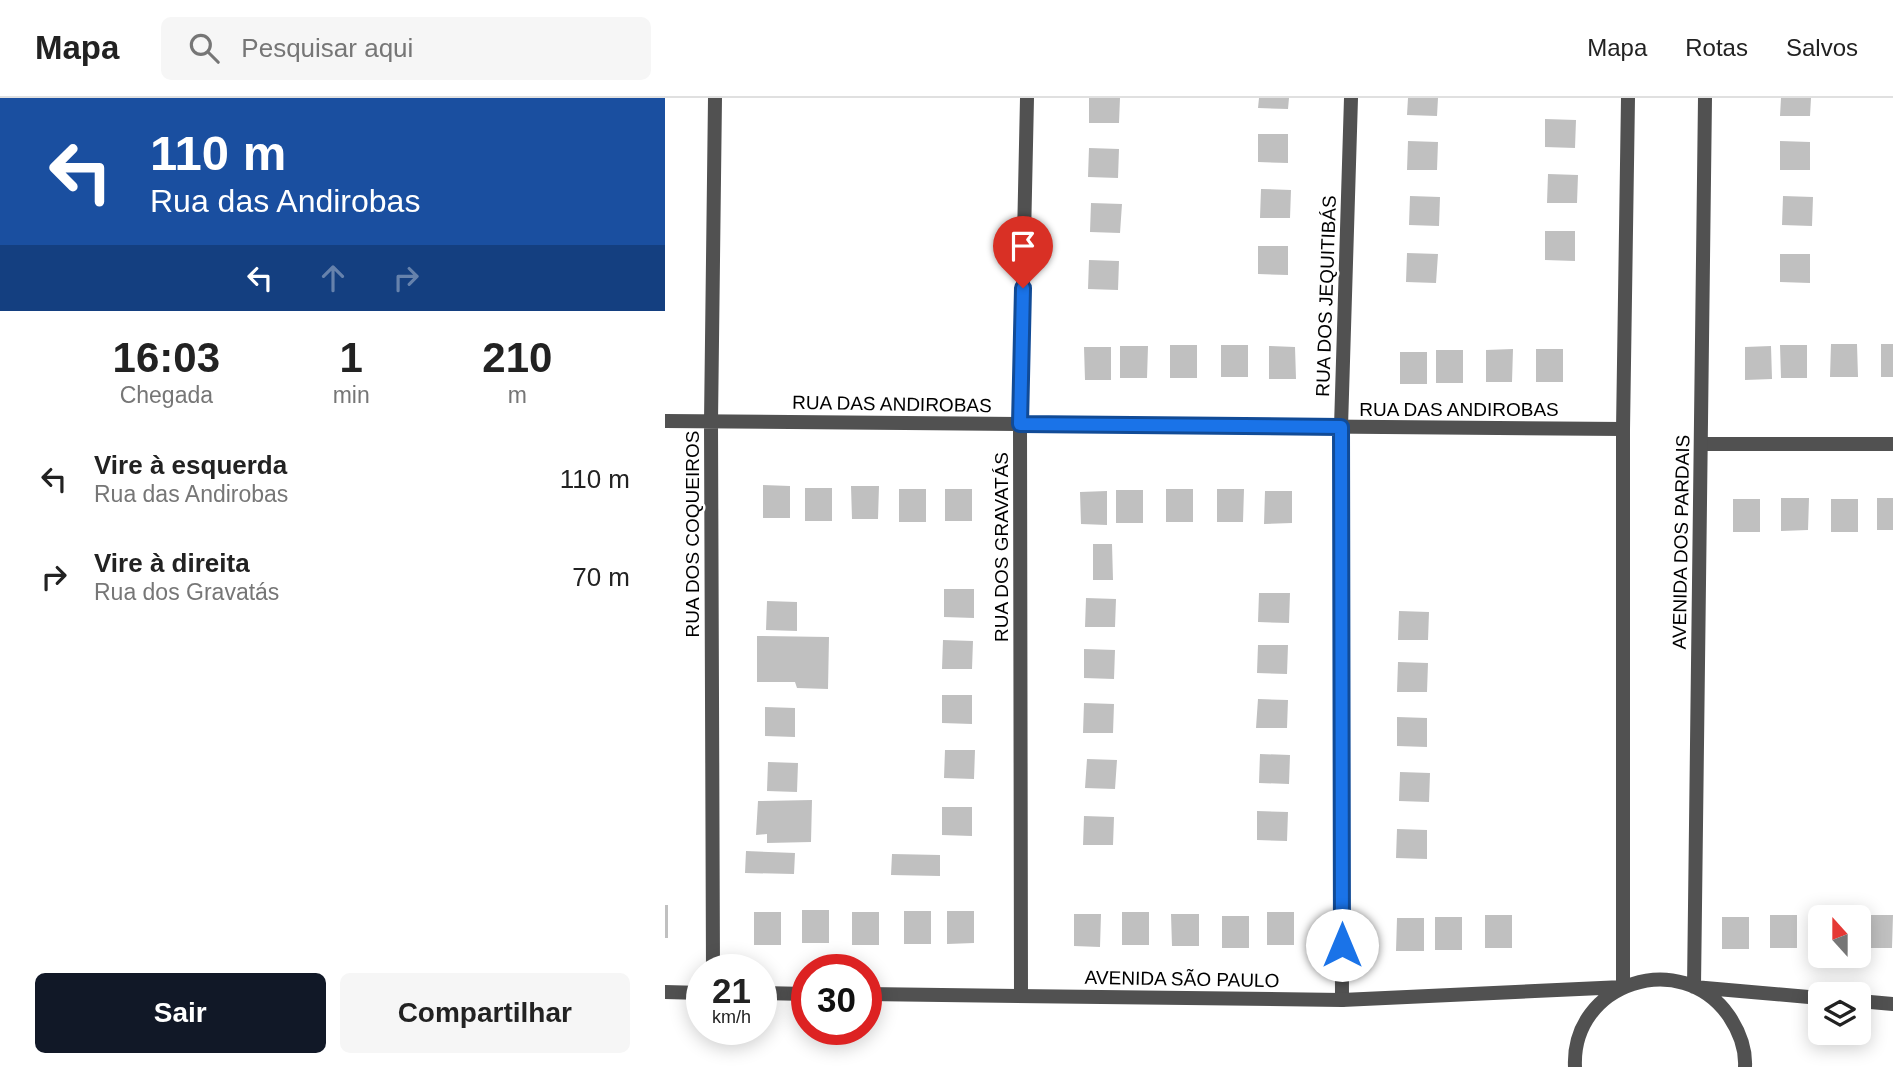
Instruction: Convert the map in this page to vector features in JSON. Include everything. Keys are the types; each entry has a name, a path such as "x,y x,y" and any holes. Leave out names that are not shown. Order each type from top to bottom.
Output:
{"street":[{"name":"RUA DOS COQUEIROS","path":"713,954 711,422 715,98"},
{"name":"RUA DOS GRAVATÁS","path":"1021,996 1020,424 1027,98"},
{"name":"RUA DOS JEQUITIBÁS","path":"1342,1000 1341,427 1351,98"},
{"path":"1575,1067 1578,1041 1586,1021 1609,995 1623,987 1623,429 1629,98"},
{"name":"AVENIDA DOS PARDAIS","path":"1694,987 1705,98"},
{"name":"RUA DAS ANDIROBAS","path":"665,421 1623,429"},
{"path":"1702,444 1893,444"},
{"name":"AVENIDA SÃO PAULO","path":"882,995 1342,1000 1623,987 1661,979 1694,987"},
{"path":"1694,987 1808,997"},
{"path":"1694,987 1725,1011 1735,1026 1741,1041 1745,1067"},
{"path":"665,992 686,993"},
{"path":"1871,1002 1893,1004"}],"building":[{"path":"1089,98 1120,98 1119,123 1089,123"},
{"path":"1259,98 1289,98 1288,109 1258,108"},
{"path":"1408,98 1438,98 1437,116 1407,115"},
{"path":"1781,98 1811,98 1810,116 1780,116"},
{"path":"1545,119 1576,120 1575,148 1545,147"},
{"path":"1258,134 1288,134 1288,163 1258,162"},
{"path":"1408,141 1438,142 1437,170 1407,170"},
{"path":"1780,141 1810,142 1810,170 1780,170"},
{"path":"1089,148 1119,149 1118,178 1088,177"},
{"path":"1548,174 1578,175 1577,203 1547,203"},
{"path":"1261,189 1291,190 1290,218 1260,218"},
{"path":"1410,196 1440,197 1439,226 1409,225"},
{"path":"1783,196 1813,197 1812,226 1782,225"},
{"path":"1091,203 1122,204 1120,233 1090,232"},
{"path":"1545,231 1575,231 1575,261 1545,260"},
{"path":"1258,246 1288,246 1288,275 1258,274"},
{"path":"1407,253 1438,254 1436,283 1406,282"},
{"path":"1780,254 1810,254 1810,283 1780,282"},
{"path":"1089,260 1119,261 1118,290 1088,289"},
{"path":"1831,344 1857,344 1858,377 1830,377"},
{"path":"1881,344 1893,344 1893,377 1881,377"},
{"path":"1170,345 1197,345 1197,378 1170,378"},
{"path":"1221,345 1248,345 1248,377 1221,377"},
{"path":"1780,345 1807,345 1807,378 1781,378"},
{"path":"1120,346 1148,346 1147,378 1120,378"},
{"path":"1269,346 1295,347 1296,379 1269,379"},
{"path":"1771,346 1772,379 1745,380 1745,347"},
{"path":"1084,347 1111,347 1111,380 1085,380"},
{"path":"1513,349 1512,382 1486,382 1486,350"},
{"path":"1536,349 1563,349 1563,382 1536,382"},
{"path":"1436,350 1463,350 1463,383 1436,383"},
{"path":"1400,352 1427,352 1427,384 1400,384"},
{"path":"763,485 790,486 790,518 763,518"},
{"path":"851,486 879,486 878,519 852,519"},
{"path":"805,488 832,488 832,521 805,521"},
{"path":"899,489 926,489 926,522 899,522"},
{"path":"945,489 972,489 972,521 945,521"},
{"path":"1166,489 1193,489 1193,522 1166,522"},
{"path":"1217,489 1244,489 1243,522 1217,522"},
{"path":"1116,490 1143,490 1143,523 1116,523"},
{"path":"1107,491 1107,525 1081,524 1080,492"},
{"path":"1265,491 1292,491 1292,523 1264,524"},
{"path":"1781,498 1809,498 1808,530 1781,531"},
{"path":"1877,498 1893,498 1893,530 1877,530"},
{"path":"1733,499 1760,499 1760,532 1733,532"},
{"path":"1831,499 1858,499 1858,532 1831,532"},
{"path":"1093,544 1112,544 1113,580 1093,580"},
{"path":"944,589 974,589 974,618 944,617"},
{"path":"1259,593 1290,593 1289,623 1258,622"},
{"path":"1086,598 1116,599 1115,627 1085,627"},
{"path":"767,601 797,602 797,631 766,630"},
{"path":"1399,611 1429,612 1428,640 1398,640"},
{"path":"757,636 829,637 828,689 797,688 795,682 757,682"},
{"path":"943,640 973,641 972,669 942,669"},
{"path":"1258,645 1288,645 1287,674 1257,673"},
{"path":"1084,649 1115,650 1114,679 1084,678"},
{"path":"1398,662 1428,663 1427,692 1397,692"},
{"path":"942,695 972,695 972,724 942,723"},
{"path":"1258,699 1288,700 1287,728 1256,728"},
{"path":"1084,703 1114,704 1113,733 1083,733"},
{"path":"765,707 795,708 795,737 765,736"},
{"path":"1397,717 1427,718 1427,747 1397,746"},
{"path":"945,750 975,750 974,779 944,778"},
{"path":"1260,754 1290,755 1289,784 1259,783"},
{"path":"1087,759 1117,760 1115,789 1085,788"},
{"path":"768,762 798,763 797,792 767,791"},
{"path":"1400,772 1430,773 1429,802 1399,801"},
{"path":"812,800 811,842 767,843 767,834 756,835 758,801"},
{"path":"942,807 972,807 972,836 942,835"},
{"path":"1257,811 1288,812 1287,841 1257,840"},
{"path":"1084,816 1114,817 1113,845 1083,845"},
{"path":"1397,829 1427,830 1427,859 1396,858"},
{"path":"746,851 795,853 794,874 745,873"},
{"path":"892,854 940,855 940,876 891,875"},
{"path":"665,905 668,905 668,938 665,938"},
{"path":"802,910 829,910 829,943 802,943"},
{"path":"904,911 931,911 931,944 904,944"},
{"path":"947,911 974,911 974,943 947,944"},
{"path":"754,912 781,912 781,945 754,945"},
{"path":"852,912 879,912 879,945 852,945"},
{"path":"1122,912 1149,912 1149,945 1122,945"},
{"path":"1267,912 1294,912 1294,945 1267,945"},
{"path":"1074,914 1101,914 1100,947 1074,946"},
{"path":"1171,914 1199,914 1199,946 1172,946"},
{"path":"1485,915 1512,915 1512,948 1485,948"},
{"path":"1770,915 1797,915 1797,948 1770,948"},
{"path":"1871,915 1893,915 1892,948 1871,948"},
{"path":"1222,916 1249,916 1249,948 1222,948"},
{"path":"1435,917 1462,917 1462,950 1435,950"},
{"path":"1722,917 1749,917 1749,949 1722,949"},
{"path":"1397,918 1424,918 1424,951 1396,951"}],"route":[{"path":"1023,288 1020,424 1341,427 1342,945"}]}
